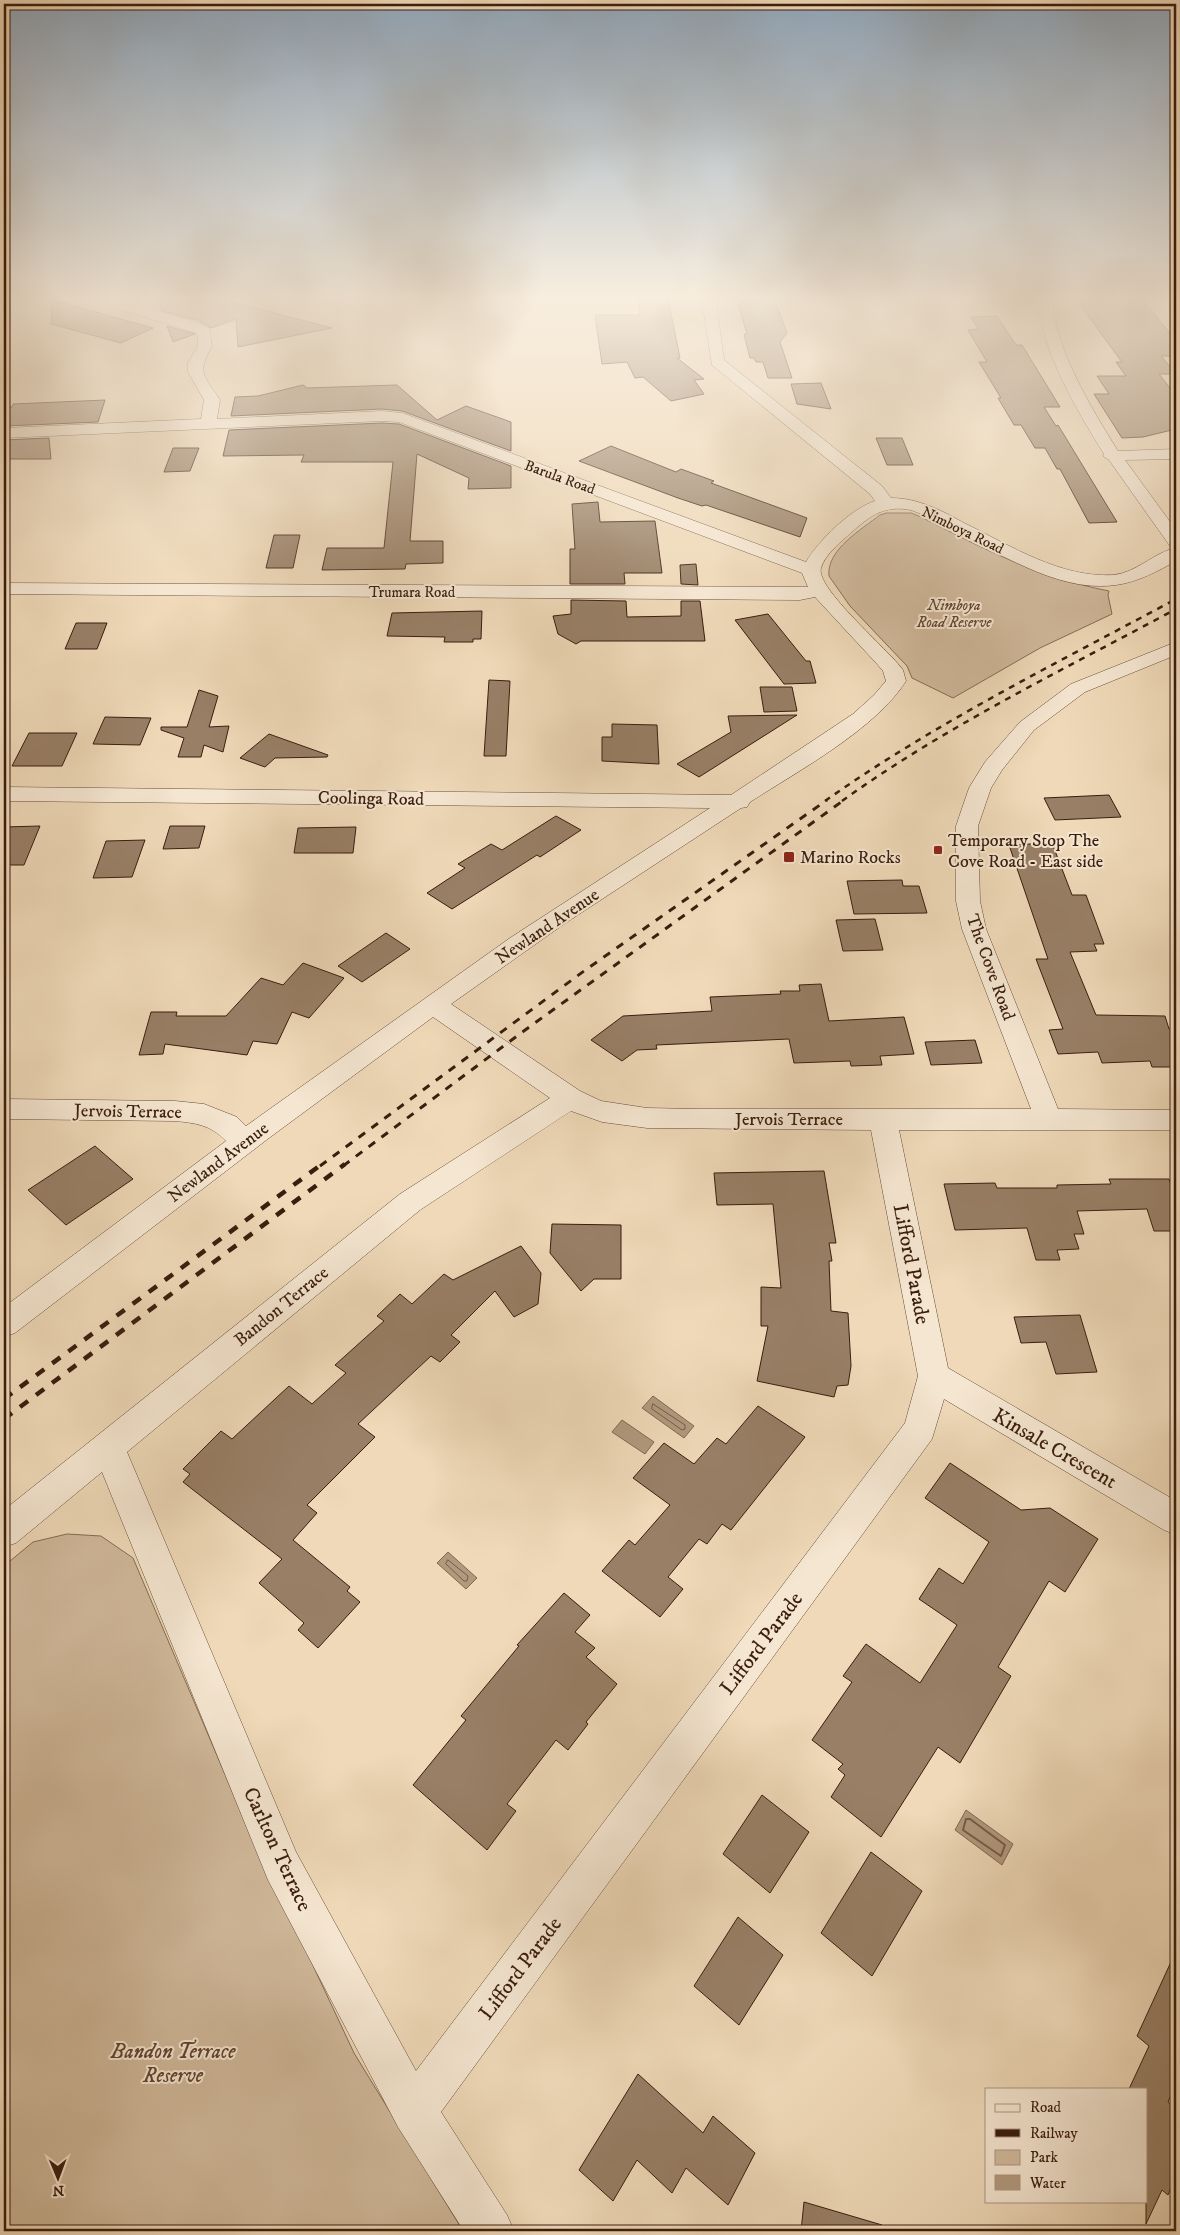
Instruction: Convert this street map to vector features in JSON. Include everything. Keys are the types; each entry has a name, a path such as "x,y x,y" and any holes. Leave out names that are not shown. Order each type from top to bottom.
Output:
{"street":[{"path":"208,424 212,399"},
{"path":"763,399 876,490 886,504 873,507 862,515 820,553 810,570"},
{"path":"1081,399 1111,456 1176,542"},
{"name":"Barula Road","path":"4,433 382,416 402,418 810,570"},
{"path":"1111,456 1176,454"},
{"name":"Nimboya Road","path":"886,504 911,506 924,510 1017,556 1051,568 1100,581 1123,579 1176,553"},
{"name":"Newland Avenue","path":"4,1324 244,1141 434,1005 532,935 739,802 856,721 890,691 896,681 889,665 821,591 811,576 810,570"},
{"name":"Trumara Road","path":"4,589 800,594 821,591"},
{"name":"The Cove Road","path":"1048,1119 974,929 968,901 967,826 984,781 1005,751 1027,726 1078,688 1176,648"},
{"name":"Coolinga Road","path":"4,794 739,802"},
{"name":"Jervois Terrace","path":"434,1005 570,1098 602,1112 647,1118 1176,1120"},
{"name":"Bandon Terrace","path":"4,1531 410,1202 570,1098"},
{"name":"Jervois Terrace","path":"4,1109 174,1111 204,1114 227,1124 244,1141"},
{"name":"Lifford Parade","path":"414,2111 920,1429 934,1376 883,1119"},
{"name":"Kinsale Crescent","path":"934,1376 1176,1519"},
{"name":"Carlton Terrace","path":"108,1446 282,1866 414,2111 491,2231"}],"green space":[{"name":"Nimboya Road Reserve","path":"886,513 911,513 1012,561 1058,578 1109,591 1108,595 1112,614 1040,648 953,698 912,678 907,666 850,606 829,576 833,557 839,549 864,527 880,515"},
{"name":"Bandon Terrace Reserve","path":"67,1534 101,1536 133,1558 241,1812 354,2053 463,2231 4,2231 4,1566 33,1542"}],"water":[{"path":"653,1396 694,1426 684,1438 642,1408"},
{"path":"622,1420 654,1442 645,1454 612,1432"},
{"path":"448,1552 477,1578 466,1589 437,1563"},
{"path":"966,1810 1013,1844 1002,1865 955,1830"}],"building":[{"path":"235,399 413,399 437,420 466,406 511,422 511,451 402,411 382,409 231,416"},
{"path":"796,399 827,399 831,409 797,404"},
{"path":"999,399 1055,399 1060,407 1044,407 1056,426 1058,425 1117,522 1089,523 1060,469 1057,469 1045,448 1035,448 1021,425 1014,425"},
{"path":"1097,399 1176,399 1176,429 1143,437 1122,438"},
{"path":"105,400 98,422 4,426 4,407 12,407 13,404"},
{"path":"382,423 399,424 511,466 511,488 468,489 469,478 417,454 410,541 443,541 443,563 406,564 405,569 322,570 327,548 384,548 393,462 301,462 304,455 223,456 229,430"},
{"path":"49,438 51,459 4,459 4,440"},
{"path":"876,438 902,438 913,465 887,465"},
{"path":"611,446 676,472 681,469 714,481 711,483 807,518 800,537 706,505 702,506 678,498 579,461"},
{"path":"173,448 199,448 190,471 164,472"},
{"path":"598,502 600,522 655,521 662,573 624,573 625,584 570,584 570,549 575,549 572,504"},
{"path":"274,535 300,535 293,568 266,568"},
{"path":"696,564 698,585 681,584 680,565"},
{"path":"571,600 626,601 627,617 681,616 681,601 700,601 705,641 581,641 576,644 558,634 553,616 571,614"},
{"path":"482,611 481,639 473,639 473,642 444,642 445,637 387,636 392,613"},
{"path":"768,614 806,661 810,661 816,683 784,684 735,620"},
{"path":"76,623 107,623 97,649 65,649"},
{"path":"489,680 510,681 506,756 484,756"},
{"path":"760,687 792,687 797,711 764,712"},
{"path":"199,690 218,696 209,727 229,726 223,752 204,745 201,757 178,757 184,738 161,730 161,727 187,727"},
{"path":"797,715 699,777 677,764 731,732 728,716"},
{"path":"105,717 151,718 140,745 93,744"},
{"path":"612,724 657,725 659,764 602,761 602,737 612,737"},
{"path":"29,733 77,733 62,766 12,766"},
{"path":"269,734 328,755 327,757 275,758 265,767 240,758"},
{"path":"1109,795 1121,817 1055,820 1044,798"},
{"path":"556,816 581,830 540,857 537,855 452,909 427,893 465,868 458,864 491,844 502,850"},
{"path":"40,826 24,865 4,865 4,827"},
{"path":"170,826 205,826 199,848 163,849"},
{"path":"356,827 353,853 294,853 298,828"},
{"path":"145,840 132,877 93,878 106,841"},
{"path":"1052,843 1072,895 1086,895 1104,944 1094,944 1097,951 1070,952 1096,1015 1165,1016 1169,1029 1176,1029 1176,1067 1152,1067 1150,1061 1102,1063 1098,1052 1058,1054 1049,1030 1063,1029 1036,959 1048,959 1009,845"},
{"path":"902,880 903,886 919,886 927,913 854,914 847,881"},
{"path":"875,919 883,950 843,951 836,920"},
{"path":"386,933 410,949 362,982 338,966"},
{"path":"303,963 344,978 309,1018 292,1012 277,1044 253,1041 247,1055 165,1044 163,1054 139,1055 151,1012 177,1012 176,1016 226,1016 261,978 283,985"},
{"path":"821,984 829,1021 904,1017 914,1054 880,1056 882,1065 851,1066 850,1061 794,1063 789,1039 656,1045 657,1049 637,1050 622,1061 591,1040 623,1016 712,1011 710,997 781,994 780,991 800,991 799,985"},
{"path":"975,1040 982,1063 931,1065 925,1042"},
{"path":"95,1146 133,1179 66,1225 28,1190"},
{"path":"824,1171 836,1243 829,1243 832,1261 829,1261 831,1311 848,1313 851,1366 848,1385 837,1386 834,1397 757,1381 768,1326 761,1326 761,1287 781,1288 773,1204 717,1205 714,1173"},
{"path":"1109,1179 1169,1179 1176,1198 1176,1231 1154,1231 1147,1209 1077,1211 1084,1234 1074,1234 1079,1249 1057,1250 1060,1260 1036,1260 1027,1228 955,1230 944,1184 995,1183 997,1188 1057,1188 1057,1185 1111,1184"},
{"path":"552,1224 621,1225 621,1279 594,1279 581,1291 550,1253"},
{"path":"521,1246 541,1273 538,1304 514,1317 495,1291 451,1335 460,1342 440,1362 431,1356 358,1424 375,1437 307,1505 317,1513 293,1540 350,1587 347,1591 360,1602 318,1648 298,1630 304,1623 259,1583 282,1559 183,1482 190,1474 183,1469 221,1431 232,1439 289,1386 312,1404 346,1373 335,1365 384,1321 377,1316 400,1294 412,1304 444,1274 453,1280"},
{"path":"1080,1315 1097,1372 1056,1374 1046,1342 1021,1343 1014,1317"},
{"path":"758,1406 805,1437 731,1530 722,1524 707,1544 699,1539 668,1577 683,1589 660,1617 602,1571 629,1540 635,1545 670,1505 633,1478 664,1443 694,1464 717,1438 726,1444"},
{"path":"950,1463 1021,1510 1050,1508 1098,1539 1065,1592 1049,1581 998,1667 1011,1676 960,1763 938,1747 881,1837 831,1797 845,1775 838,1769 843,1764 812,1740 852,1682 843,1676 866,1644 920,1683 957,1625 919,1599 939,1568 963,1584 989,1542 925,1498"},
{"path":"564,1593 590,1615 575,1632 595,1648 586,1657 617,1684 586,1722 588,1724 568,1750 556,1740 507,1804 516,1811 487,1850 413,1785 466,1720 461,1716 519,1646 517,1645"},
{"path":"762,1795 809,1832 770,1893 723,1854"},
{"path":"871,1852 922,1891 872,1976 821,1933"},
{"path":"738,1917 783,1955 739,2025 694,1986"},
{"path":"1176,1951 1176,2083 1168,2102 1176,2109 1176,2176 1168,2195 1162,2190 1146,2224 1146,2202 1148,2202 1148,2088 1129,2088 1149,2046 1137,2036"},
{"path":"638,2074 703,2133 713,2116 755,2153 728,2205 686,2168 672,2193 637,2160 613,2201 579,2170"},
{"path":"804,2202 882,2225 881,2231 801,2231"}],"railway":[{"path":"825,801 953,720 1042,670 1176,599"},
{"path":"842,801 922,748 964,723 1176,609"},
{"path":"320,1166 584,971 827,800"},
{"path":"343,1166 521,1033 844,800"},
{"path":"4,1399 322,1164"},
{"path":"4,1419 345,1164"}],"place":[{"name":"Temporary Stop The Cove Road - East side","path":"938,850"},
{"name":"Marino Rocks","path":"789,857"}]}
